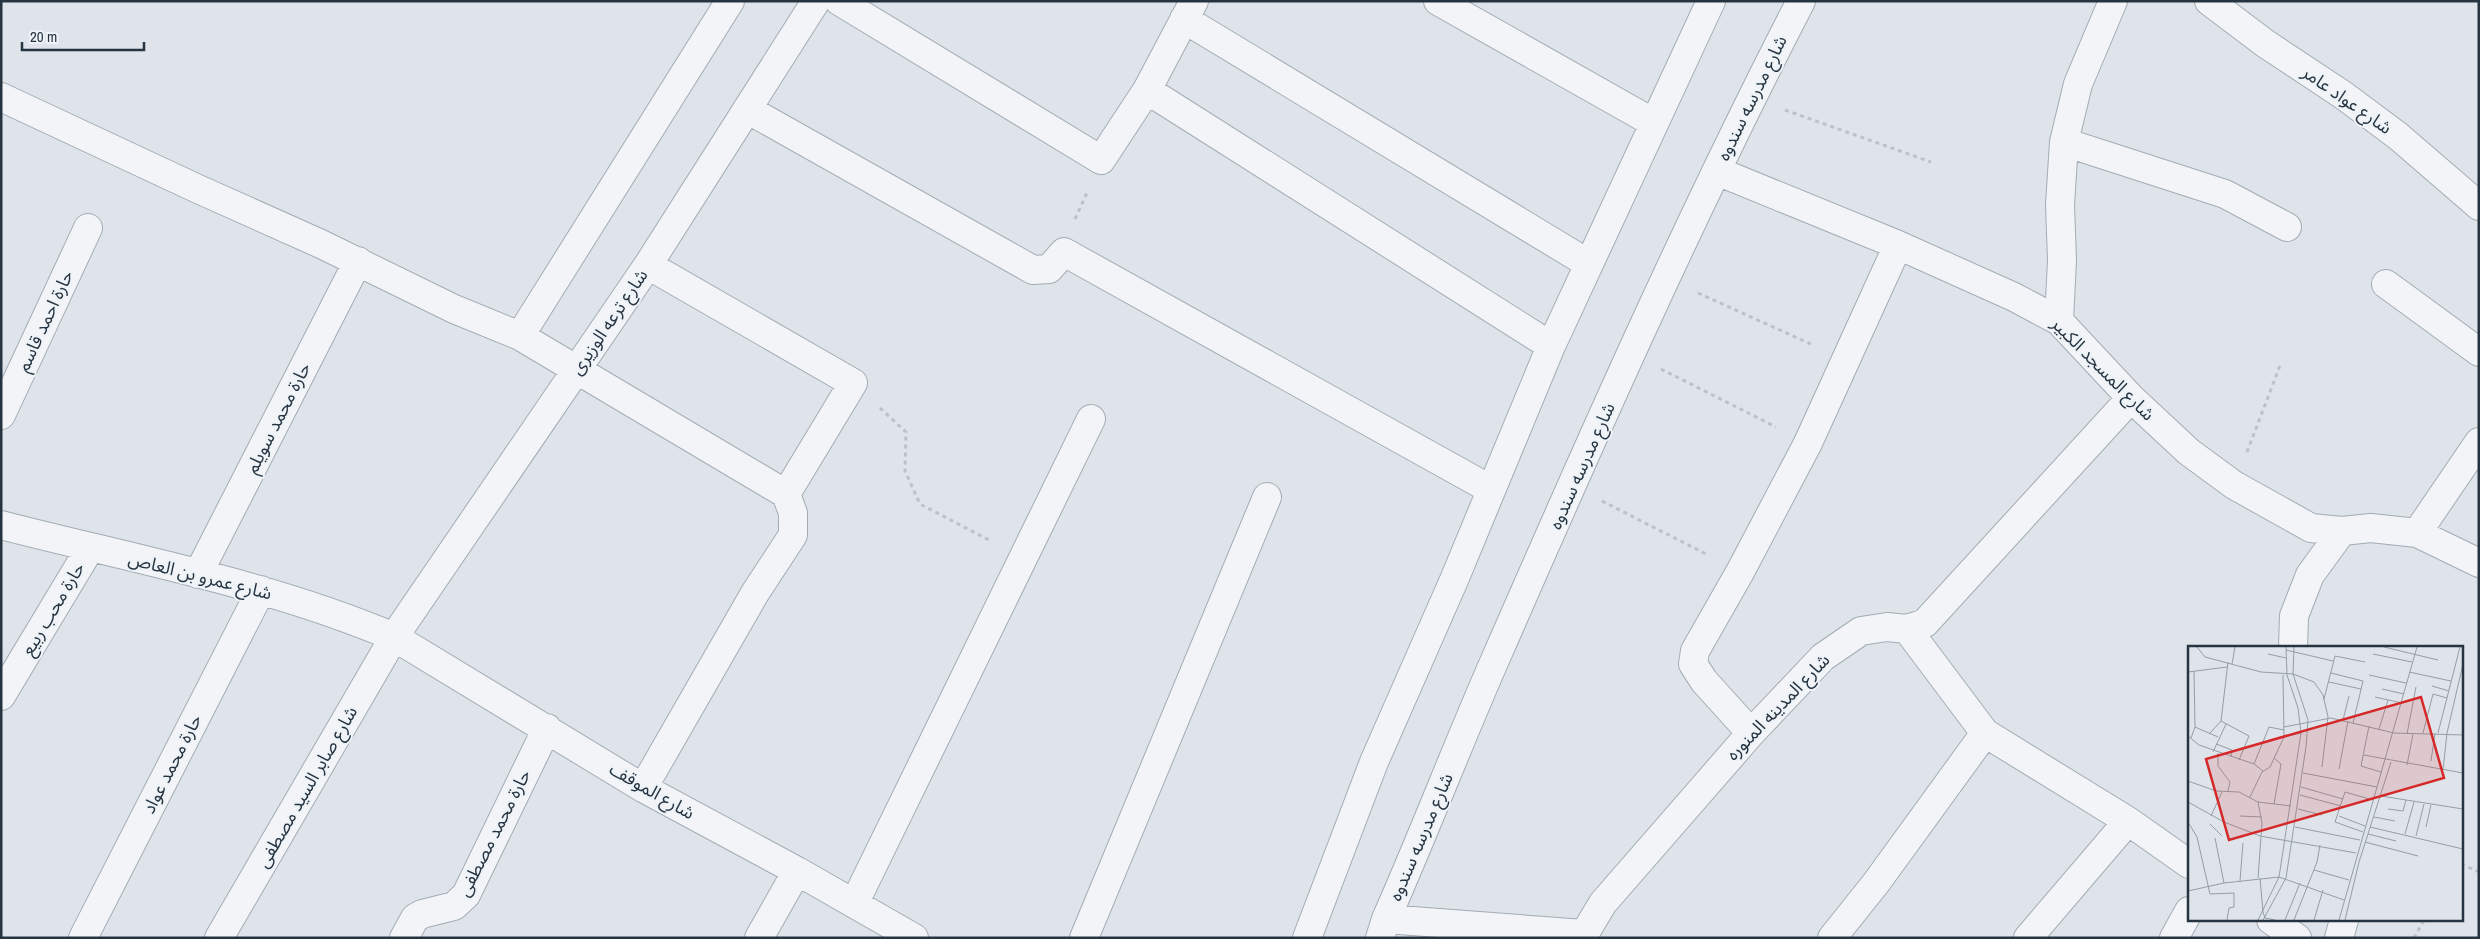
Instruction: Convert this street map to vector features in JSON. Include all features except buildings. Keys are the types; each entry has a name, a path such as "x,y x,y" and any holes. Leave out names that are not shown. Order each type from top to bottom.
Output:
{"street":[{"name":"شارع ترعه الوزيرى","path":"394,637 648,265 816,1"},
{"path":"839,1 1101,160 1147,90 1189,10 1589,264"},
{"path":"1438,1 1654,123"},
{"path":"1308,938 1374,762 1551,346 1711,1"},
{"name":"شارع مدرسه سندوه","path":"1383,928 1497,655 1666,278 1751,98 1801,1"},
{"path":"2059,321 2062,260 2060,205 2064,142 2078,84 2113,1"},
{"name":"شارع عواد عامر","path":"2209,1 2266,44 2343,95 2398,136 2479,206"},
{"path":"520,336 722,4"},
{"path":"1147,90 1551,346"},
{"path":"1,97 358,261 454,308 520,336 786,494 792,512 793,535 755,593 643,788"},
{"path":"747,109 1032,270 1049,269 1064,252 1490,490"},
{"path":"2064,142 2225,194 2287,227"},
{"name":"شارع المسجد الكبير","path":"1717,171 1898,245 2014,297 2059,321 2131,398 2189,452 2234,485 2311,528 2342,531 2371,528 2417,533 2479,563"},
{"name":"حارة احمد قاسم","path":"1,415 88,228"},
{"path":"1751,733 1704,681 1693,664 1695,651 1740,572 1808,443 1898,245"},
{"name":"حارة محمد سويلم","path":"198,574 358,261"},
{"path":"648,265 853,383 786,494"},
{"path":"2386,284 2479,352"},
{"name":"شارع المدينه المنوره","path":"1583,936 1603,903 1751,733 1823,656 1861,631 1887,627 1907,629 1925,623 2131,398"},
{"path":"854,904 1091,419"},
{"path":"2417,533 2479,442"},
{"path":"1084,938 1267,496"},
{"name":"شارع عمرو بن العاص","path":"1,525 261,590 358,622 394,637"},
{"path":"2293,646 2294,616 2310,575 2342,531"},
{"name":"حارة محب ربيع","path":"1,696 90,548"},
{"name":"حارة محمد عواد","path":"83,938 261,590"},
{"path":"1907,629 1985,733 2128,821 2188,863"},
{"name":"شارع الموقف","path":"394,637 547,728 643,788 797,871 903,935"},
{"name":"شارع صابر السيد مصطفى","path":"224,936 394,637"},
{"name":"حارة محمد مصطفى","path":"404,938 415,918 422,914 454,906 466,895 547,728"},
{"path":"1832,938 1876,883 1985,733"},
{"path":"2028,938 2128,821"},
{"path":"759,938 797,871"},
{"path":"2174,938 2188,913"},
{"path":"2274,922 2297,938"},
{"path":"2339,938 2343,922"},
{"path":"1383,928 1583,936"}],"path":[{"path":"1751,98 1932,162"},
{"path":"1064,252 1101,160"},
{"path":"1666,278 1845,360"},
{"path":"1632,354 1808,443"},
{"path":"2234,485 2281,363"},
{"path":"853,383 906,432 904,471 920,504 1023,558"},
{"path":"1573,486 1740,572"},
{"path":"2462,864 2479,872"},
{"path":"2414,938 2423,922"}]}
